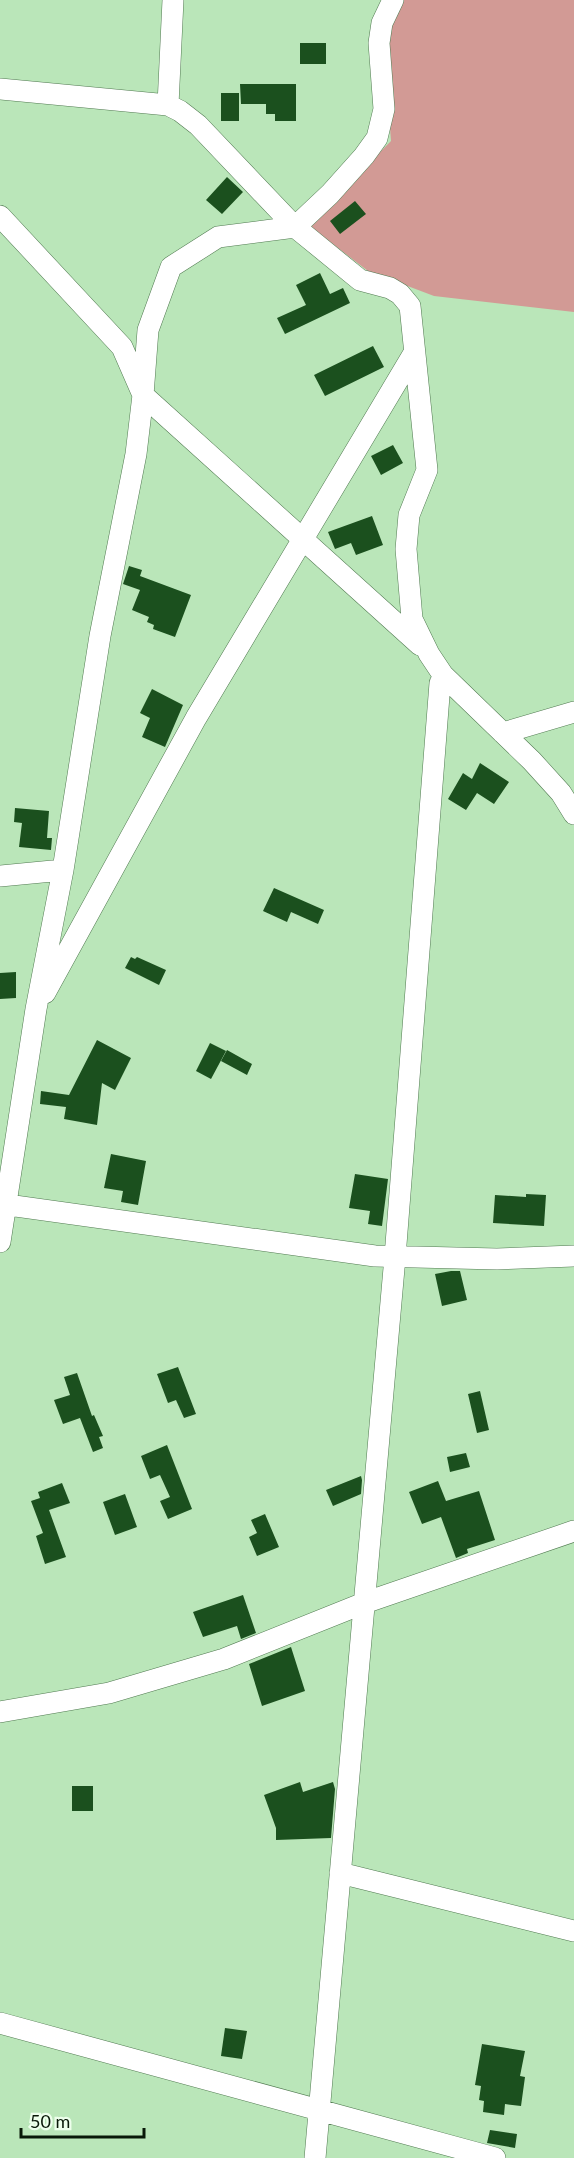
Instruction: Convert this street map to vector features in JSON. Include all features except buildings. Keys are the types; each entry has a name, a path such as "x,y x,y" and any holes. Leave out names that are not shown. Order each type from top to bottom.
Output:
{"street":[{"path":"168,105 173,0"},
{"path":"0,1242 3,1205 36,1009 63,870 100,636 136,454 148,330 171,267 218,237 295,227 330,194 364,156 377,138 384,109 379,44 382,23 393,0"},
{"path":"0,89 168,105 180,111 198,125 295,227 360,280 390,288 407,301 411,311 427,470 409,515 406,549 412,619 429,654"},
{"path":"0,216 123,347 143,395 429,654 451,683 561,793 574,814"},
{"path":"36,1009 196,718 414,353"},
{"path":"315,2158 395,1257 440,683"},
{"path":"503,733 574,712"},
{"path":"0,876 63,870"},
{"path":"3,1205 375,1256 497,1259 574,1256"},
{"path":"0,1712 109,1693 212,1662 364,1603 574,1531"},
{"path":"340,1873 574,1931"},
{"path":"0,2024 495,2158"}],"shaded area":[{"path":"394,0 574,0 574,312 434,296 368,271 308,225 391,141 382,23"}]}
